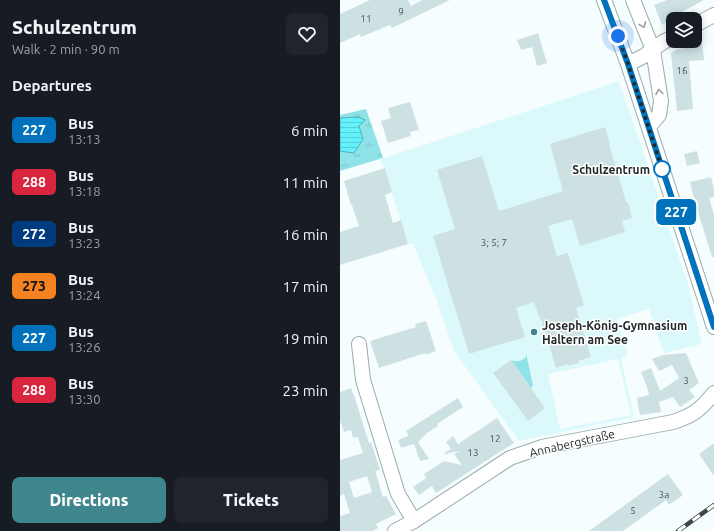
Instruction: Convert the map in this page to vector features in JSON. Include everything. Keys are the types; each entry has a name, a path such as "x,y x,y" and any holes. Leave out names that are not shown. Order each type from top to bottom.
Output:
{"street":[{"path":"604,0 628,64 714,327"},
{"path":"633,0 653,50 661,101 659,115 649,127"},
{"path":"702,21 714,15"},
{"path":"628,64 644,56 666,40"},
{"path":"359,344 363,380 398,494 414,521"},
{"name":"Annabergstraße","path":"395,531 414,521 510,458 542,447 673,422 687,417 698,410 714,393"}],"shaded area":[{"path":"619,81 688,284 702,344 664,353 649,309 617,319 628,356 621,358 634,417 519,441 454,351 437,301 413,244 408,244 381,159","holes":["618,359 631,415 560,429 548,374"]},
{"path":"358,117 365,120 359,126 363,139 354,153 340,151 340,118"}],"green space":[{"path":"366,109 383,158 340,171 340,115"},
{"path":"526,353 533,386 531,388 511,360 521,361 526,357"}],"building":[{"path":"370,0 408,0 411,6 422,0 450,0 392,28 390,25 361,37 360,34 340,43 340,14"},
{"path":"667,0 704,0 682,12 666,12 666,23 662,25 654,5"},
{"path":"538,33 547,63 537,66 532,47 521,50 517,40"},
{"path":"702,43 704,60 689,61 693,109 677,111 671,53 678,49 702,48"},
{"path":"410,102 419,130 410,132 411,136 388,143 381,121 391,118 388,108"},
{"path":"605,127 626,202 628,202 632,218 622,221 625,232 580,246 572,219 548,226 557,256 568,253 584,305 576,308 591,357 578,361 579,363 569,366 568,364 556,368 541,319 534,302 516,308 525,337 469,354 433,236 455,229 437,170 482,156 499,211 563,191 550,144"},
{"path":"697,151 700,163 687,166 684,154"},
{"path":"385,168 392,192 385,195 393,223 401,220 408,244 340,265 340,232 359,226 344,181"},
{"path":"711,177 714,197 709,198 714,215 714,257 712,257 690,182"},
{"path":"426,321 436,351 425,355 425,353 379,368 370,341 416,327 415,324"},
{"path":"686,353 699,383 689,390 695,397 680,407 673,397 659,402 661,412 640,415 637,398 649,395 641,372 651,368 660,391 679,378 672,365 659,371 652,359 663,355"},
{"path":"511,360 545,408 528,421 493,373"},
{"path":"351,388 369,443 371,442 380,470 375,471 383,497 386,496 396,514 376,524 378,528 373,531 340,531 340,516 350,513 344,494 340,496 340,460 363,453 358,437 353,438 351,430 344,432 340,420 340,392","holes":["367,476 372,492 354,498 349,482"]},
{"path":"458,398 463,407 437,424 438,426 427,433 418,442 429,459 420,461 414,444 401,448 398,440 409,436 406,431"},
{"path":"497,418 514,443 436,493 432,486 419,495 413,487 426,478 424,474 444,461 462,465 454,454 460,451 444,453 451,449 446,442 453,436 458,444"},
{"path":"714,443 714,476 699,454"},
{"path":"668,474 683,495 669,505 666,500 623,531 589,531"}],"railway":[{"path":"678,531 714,505"}],"bus line":[{"name":"227","path":"604,0 628,64 714,327"}],"place":[{"name":"Schulzentrum","path":"662,169"},
{"name":"Joseph-König-Gymnasium Haltern am See","path":"534,332"}],"route":[{"path":"618,36 662,169"}]}
